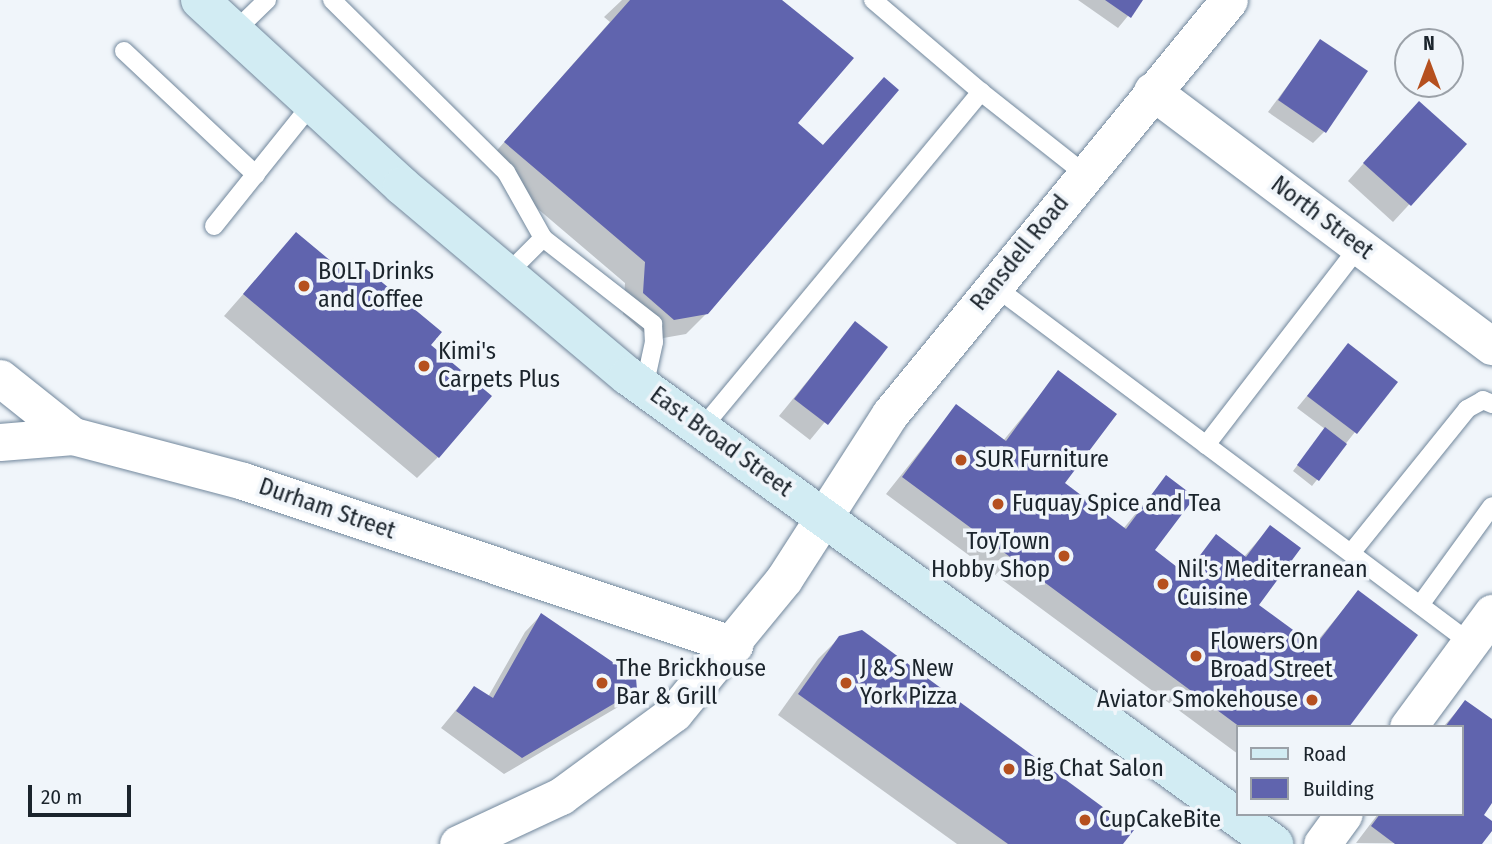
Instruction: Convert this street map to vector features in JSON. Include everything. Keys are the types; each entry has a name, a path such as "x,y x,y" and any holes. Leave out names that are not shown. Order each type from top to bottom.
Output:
{"main road":[{"name":"East Broad Street","path":"200,0 311,105 505,276 644,388 1274,844"}],"street":[{"name":"Ransdell Road","path":"458,844 561,796 674,713 734,645 824,516 890,414 1229,0"},
{"name":"North Street","path":"1152,91 1492,346"},
{"name":"Durham Street","path":"0,379 73,436 243,481 666,625 734,645"},
{"path":"0,442 73,436"},
{"path":"1409,725 1492,613"},
{"path":"1322,844 1343,816"}],"lane":[{"path":"234,32 267,0"},
{"path":"332,0 506,172 543,238 653,324 654,342 644,388"},
{"path":"873,0 981,92 1085,173"},
{"path":"124,51 256,175"},
{"path":"702,428 981,92"},
{"path":"214,226 311,105"},
{"path":"505,276 543,238"},
{"path":"1206,444 1359,246"},
{"path":"994,286 1469,642"},
{"path":"1351,553 1467,409 1489,398"},
{"path":"1420,605 1492,506"}],"building":[{"path":"630,0 782,0 854,58 798,123 823,145 884,77 899,90 708,314 674,320 643,293 645,262 504,142"},
{"path":"1105,0 1143,0 1131,18"},
{"path":"1320,39 1368,71 1326,133 1278,100"},
{"path":"1419,101 1467,144 1411,206 1363,163"},
{"path":"296,232 356,282 366,269 442,332 431,345 492,396 439,458 243,294"},
{"path":"855,321 888,347 828,425 794,399"},
{"path":"1348,343 1398,382 1357,434 1307,396"},
{"path":"1058,370 1117,414 1065,483 1126,529 1166,475 1195,497 1155,550 1186,574 1216,534 1246,557 1270,525 1301,548 1259,605 1315,646 1358,590 1418,635 1350,725 1237,725 902,477 956,404 1006,441"},
{"path":"1325,427 1347,444 1319,481 1297,465"},
{"path":"541,613 636,678 637,690 522,758 456,711 474,686 493,698"},
{"path":"862,630 1134,830 1123,844 1008,844 798,694 839,636"},
{"path":"1465,700 1492,719 1492,803 1484,815 1492,821 1492,831 1482,844 1395,844 1371,826 1378,816 1464,816 1464,725 1446,725"}],"place":[{"name":"BOLT Drinks and Coffee","path":"304,286"},
{"name":"Kimi's Carpets Plus","path":"424,366"},
{"name":"SUR Furniture","path":"961,460"},
{"name":"Fuquay Spice and Tea","path":"998,504"},
{"name":"ToyTown Hobby Shop","path":"1064,556"},
{"name":"Nil's Mediterranean Cuisine","path":"1163,584"},
{"name":"Flowers On Broad Street","path":"1196,656"},
{"name":"The Brickhouse Bar & Grill","path":"602,683"},
{"name":"J & S New York Pizza","path":"846,683"},
{"name":"Aviator Smokehouse","path":"1312,700"},
{"name":"Big Chat Salon","path":"1009,769"},
{"name":"CupCakeBite","path":"1085,820"}]}
